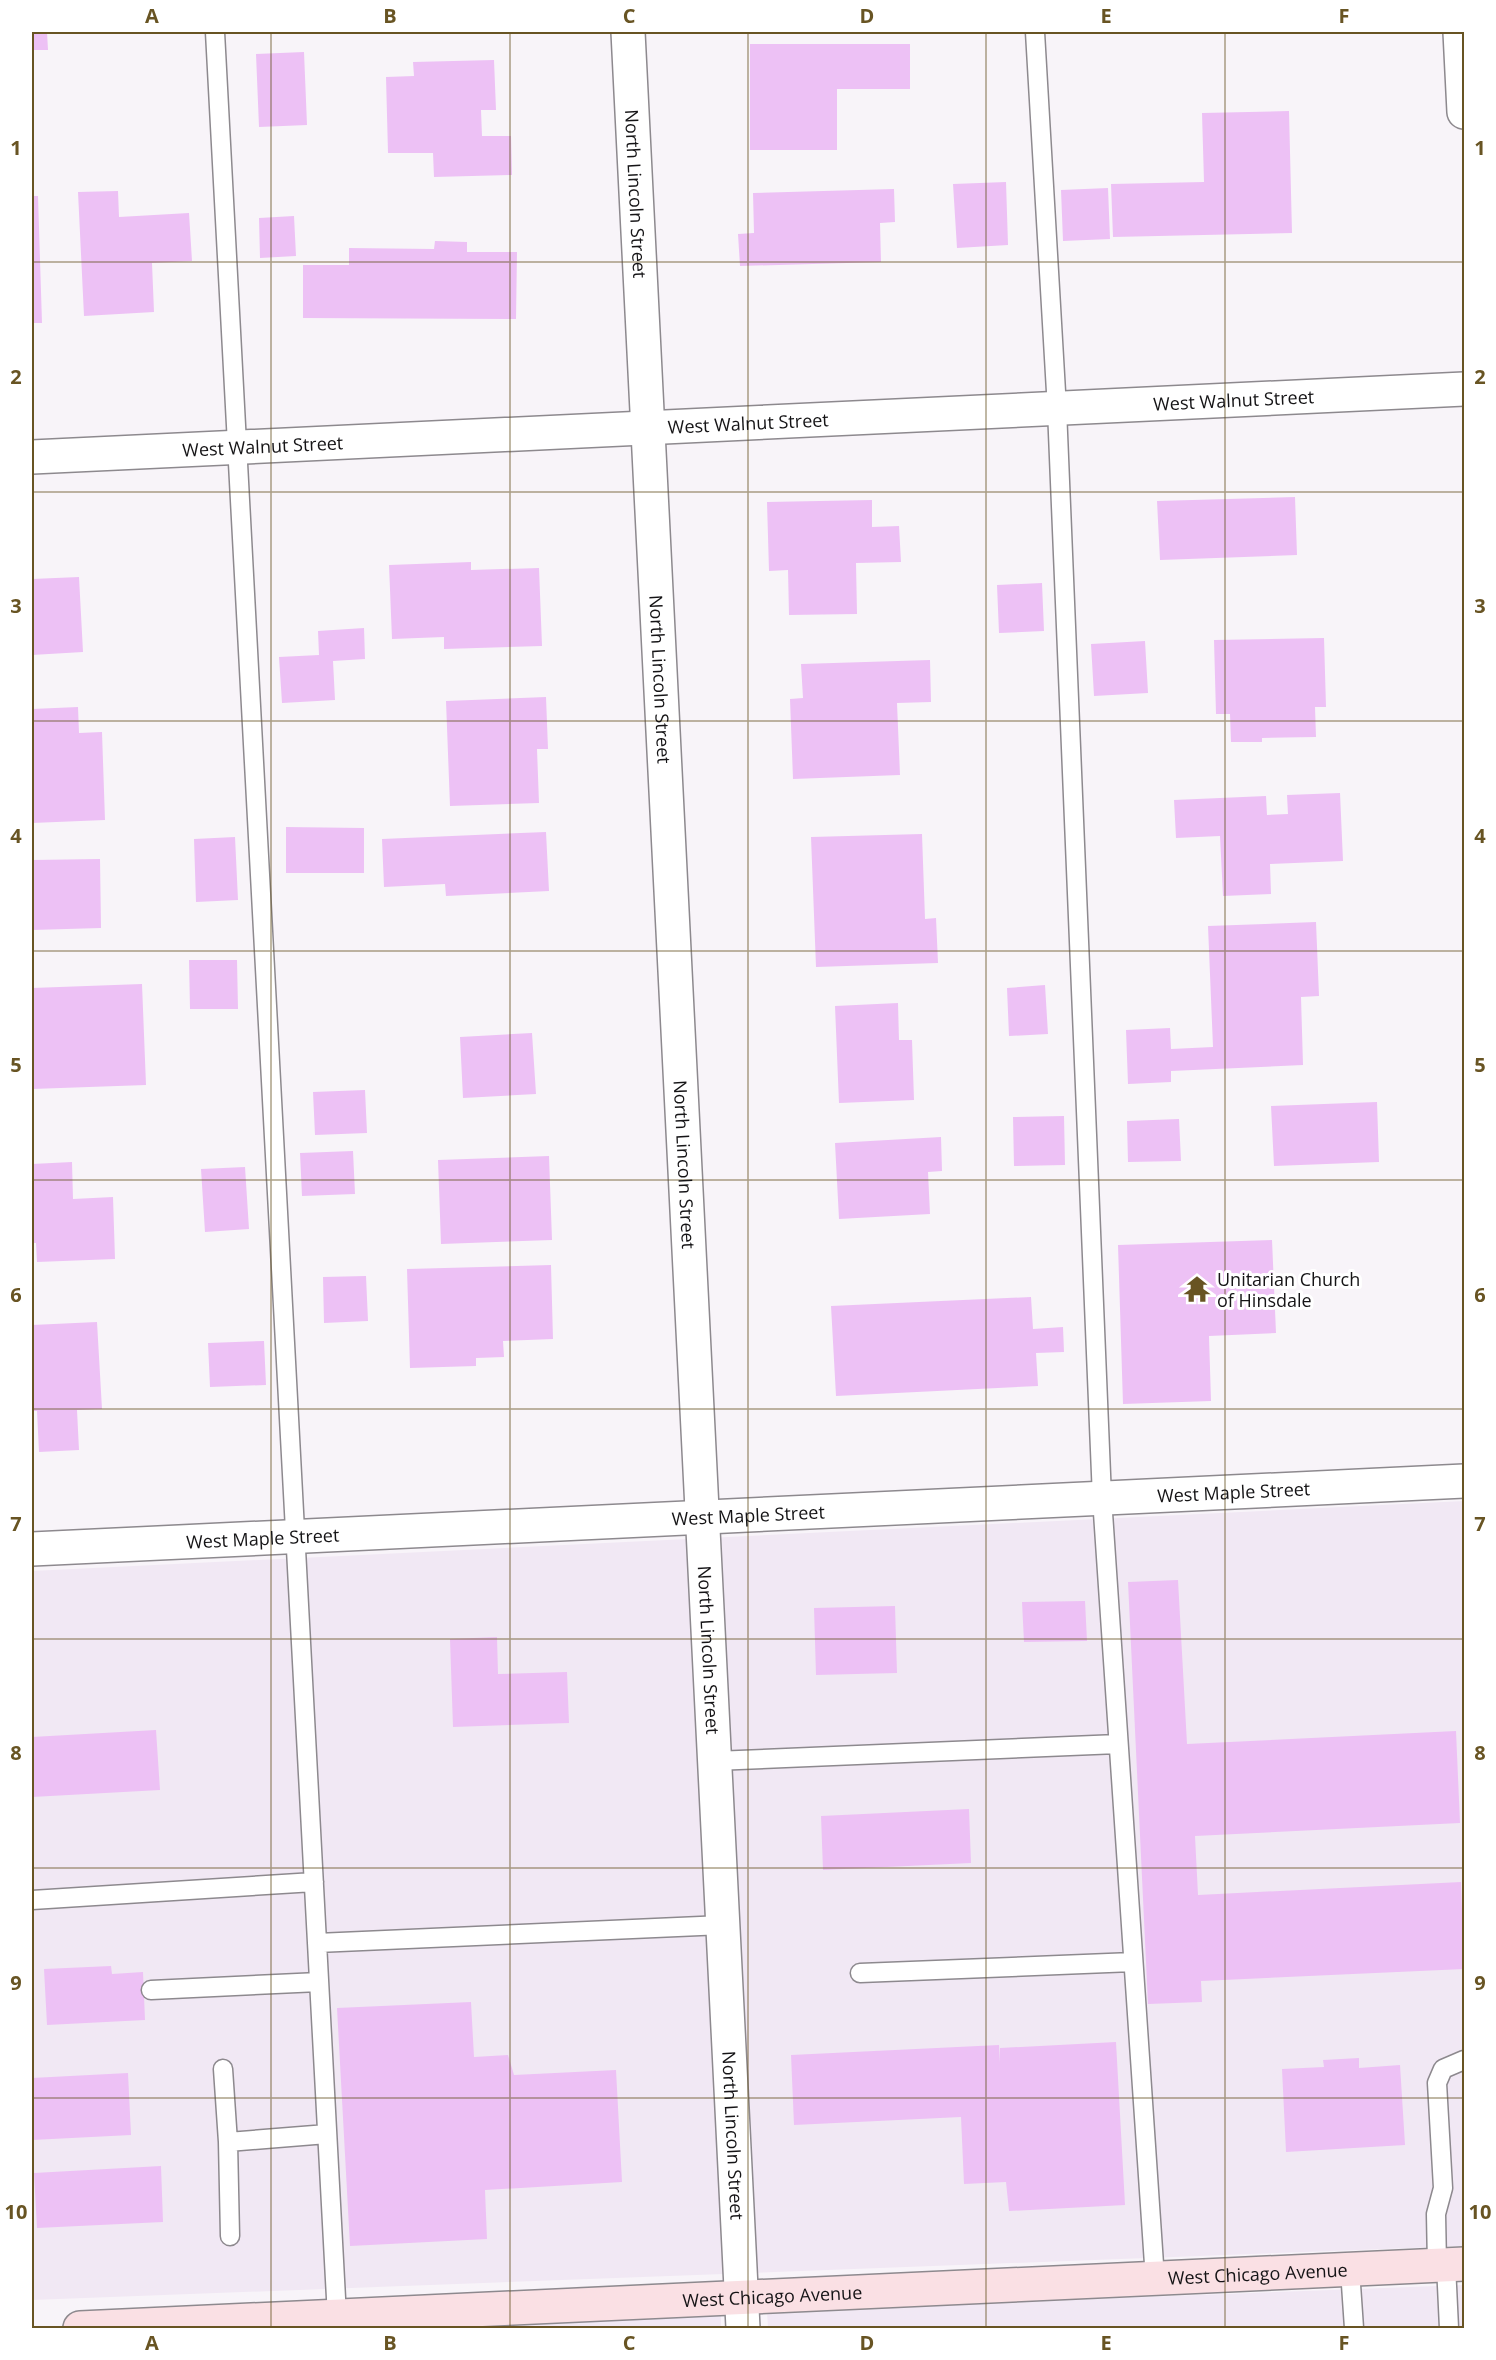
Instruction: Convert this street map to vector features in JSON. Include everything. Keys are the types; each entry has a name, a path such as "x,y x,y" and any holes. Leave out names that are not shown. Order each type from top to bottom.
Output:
{"main road":[{"name":"West Chicago Avenue","path":"80,2328 337,2317 742,2313 1155,2279 1449,2265"}],"street":[{"name":"North Lincoln Street","path":"628,32 742,2313"},
{"path":"1460,32 1464,112"},
{"name":"West Walnut Street","path":"32,457 1464,389"},
{"name":"West Maple Street","path":"32,1549 1464,1481"}],"lane":[{"path":"215,32 337,2317"},
{"path":"1035,32 1057,409 1102,1498 1155,2279"},
{"path":"714,1761 1118,1744"},
{"path":"32,1900 314,1882"},
{"path":"317,1943 723,1925"},
{"path":"860,1973 1133,1962"},
{"path":"151,1990 319,1982"},
{"path":"1449,2328 1449,2265 1436,2214 1443,2188 1437,2083 1443,2069 1464,2060"},
{"path":"223,2069 228,2142 230,2236"},
{"path":"228,2142 327,2134"},
{"path":"1350,2270 1354,2328"}],"shaded area":[{"path":"1464,1501 1464,2246 32,2300 32,1571"},
{"path":"1464,2285 1464,2328 768,2328 767,2311"},
{"path":"721,2315 721,2328 450,2328"}],"building":[{"path":"32,32 47,32 48,50 32,50"},
{"path":"750,44 910,44 910,89 837,89 837,150 750,150"},
{"path":"304,52 307,125 259,127 256,54"},
{"path":"494,60 496,110 481,110 482,136 511,136 512,175 434,177 433,153 388,153 386,77 414,76 413,62"},
{"path":"1289,111 1292,233 1113,237 1111,184 1204,182 1202,113"},
{"path":"1006,182 1008,245 957,248 953,184"},
{"path":"1108,188 1110,239 1063,241 1061,190"},
{"path":"894,189 895,222 880,223 881,262 740,266 738,234 754,233 753,193"},
{"path":"118,191 119,217 189,213 192,261 152,263 154,312 84,316 78,192"},
{"path":"32,196 38,196 42,323 32,323"},
{"path":"294,216 296,256 260,258 259,218"},
{"path":"435,241 467,242 467,252 517,252 516,319 303,318 303,265 349,265 349,248 434,249"},
{"path":"1295,497 1297,555 1160,560 1157,501"},
{"path":"872,500 872,527 899,526 901,562 856,563 857,614 789,615 788,570 769,571 767,502"},
{"path":"471,562 471,570 539,568 542,646 444,649 444,637 392,639 389,565"},
{"path":"79,577 83,652 32,655 32,579"},
{"path":"1042,583 1044,631 999,633 997,585"},
{"path":"364,628 365,659 333,661 335,700 282,703 279,657 319,655 318,631"},
{"path":"1324,638 1326,707 1315,707 1316,737 1262,738 1262,742 1231,742 1230,714 1216,714 1214,640"},
{"path":"1145,641 1148,693 1094,696 1091,644"},
{"path":"930,660 931,702 897,703 900,775 793,779 790,699 803,698 801,664"},
{"path":"546,697 548,749 537,749 539,803 450,806 446,701"},
{"path":"78,707 79,733 102,732 105,820 32,823 32,709"},
{"path":"1340,793 1343,861 1270,864 1271,894 1223,896 1220,836 1176,838 1174,800 1266,796 1267,815 1288,814 1287,795"},
{"path":"286,827 364,828 364,873 286,873"},
{"path":"546,832 549,891 446,896 445,884 384,887 382,839"},
{"path":"922,834 925,919 936,918 938,963 816,967 811,837"},
{"path":"235,837 238,900 196,902 194,839"},
{"path":"100,859 101,928 32,930 32,860"},
{"path":"1316,922 1319,996 1301,997 1303,1065 1171,1071 1171,1082 1128,1084 1126,1030 1170,1028 1171,1049 1213,1047 1208,926"},
{"path":"189,960 237,960 238,1009 190,1009"},
{"path":"142,984 146,1085 32,1089 32,988"},
{"path":"1045,985 1048,1034 1009,1036 1007,988"},
{"path":"898,1003 899,1040 912,1040 914,1100 839,1103 835,1006"},
{"path":"532,1033 536,1094 463,1098 460,1037"},
{"path":"365,1090 367,1133 315,1135 313,1092"},
{"path":"1377,1102 1379,1162 1274,1166 1271,1106"},
{"path":"1064,1116 1065,1165 1014,1166 1013,1117"},
{"path":"1179,1119 1181,1161 1128,1162 1127,1121"},
{"path":"941,1137 942,1171 928,1172 930,1214 839,1219 835,1143"},
{"path":"353,1151 355,1194 302,1196 300,1153"},
{"path":"549,1156 552,1240 441,1244 438,1160"},
{"path":"72,1162 73,1199 113,1197 115,1259 37,1262 36,1243 32,1243 32,1164"},
{"path":"245,1167 249,1229 205,1232 201,1169"},
{"name":"Unitarian Church of Hinsdale","path":"1272,1240 1276,1333 1209,1336 1211,1401 1123,1404 1118,1245"},
{"path":"551,1265 553,1339 503,1341 504,1357 476,1358 476,1366 410,1368 407,1269"},
{"path":"366,1276 368,1321 324,1323 323,1277"},
{"path":"1031,1297 1033,1329 1063,1327 1064,1352 1036,1353 1038,1386 836,1396 831,1306"},
{"path":"97,1322 102,1409 77,1410 79,1450 39,1452 37,1411 32,1411 32,1325"},
{"path":"264,1341 266,1385 210,1387 208,1343"},
{"path":"1178,1580 1187,1744 1456,1731 1460,1823 1195,1836 1198,1895 1461,1882 1464,1969 1201,1981 1202,2002 1148,2004 1128,1582"},
{"path":"1085,1601 1087,1641 1024,1642 1022,1602"},
{"path":"895,1606 897,1673 816,1675 814,1608"},
{"path":"497,1637 498,1674 567,1672 569,1723 453,1727 450,1639"},
{"path":"156,1730 160,1790 32,1797 32,1737"},
{"path":"969,1809 971,1863 823,1870 821,1816"},
{"path":"111,1966 112,1974 143,1972 145,2020 47,2025 44,1969"},
{"path":"471,2002 474,2057 508,2055 514,2075 616,2070 622,2182 485,2190 487,2239 350,2246 337,2008"},
{"path":"1116,2042 1125,2205 1009,2211 1006,2182 964,2184 961,2117 794,2125 791,2055 999,2045 1000,2063 1000,2048"},
{"path":"1359,2058 1359,2068 1400,2065 1405,2145 1286,2152 1282,2069 1324,2067 1323,2060"},
{"path":"128,2073 131,2135 32,2140 32,2078"},
{"path":"161,2166 163,2222 37,2228 34,2173"}],"place":[{"name":"Unitarian Church of Hinsdale","path":"1197,1289"}]}
